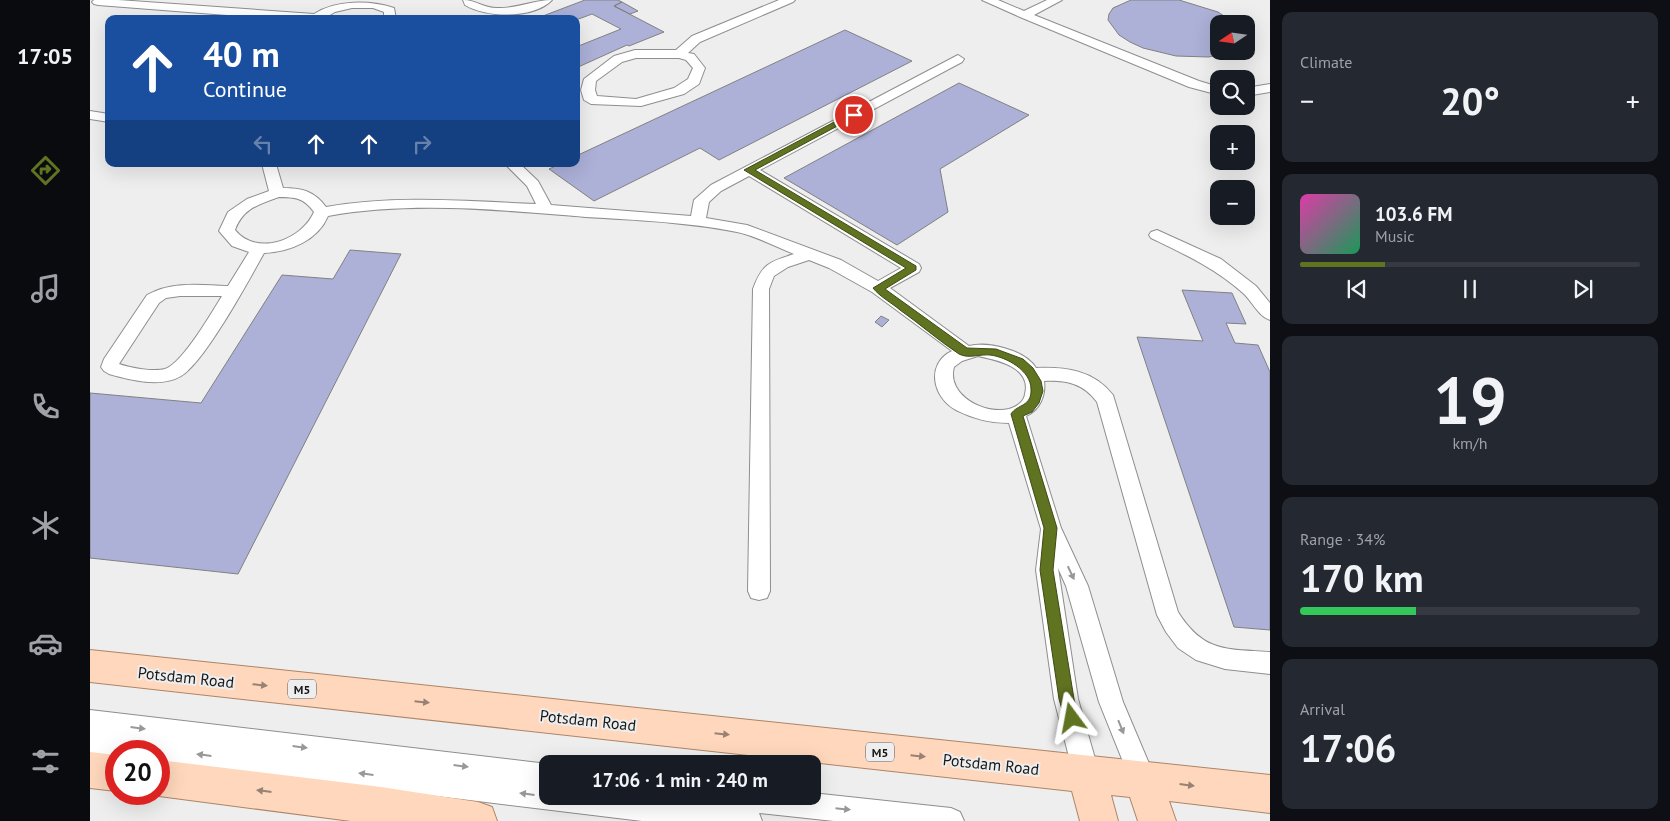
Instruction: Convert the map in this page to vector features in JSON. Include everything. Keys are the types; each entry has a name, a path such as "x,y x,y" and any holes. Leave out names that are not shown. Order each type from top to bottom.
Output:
{"main road":[{"name":"Potsdam Road","path":"90,666 1087,776 1143,780 1270,794"},
{"path":"90,770 105,772"},
{"path":"1087,776 1099,821"},
{"path":"170,779 382,806 478,821"},
{"path":"1143,780 1157,821"}],"lane":[{"path":"472,4 492,12 526,8 546,0"},
{"path":"678,54 696,40 789,0"},
{"path":"988,0 1194,84 1210,88"},
{"path":"1024,14 1056,0"},
{"path":"320,15 335,6 350,1 384,4 390,10 390,15"},
{"path":"96,4 268,15"},
{"path":"580,100 636,103 679,91 694,81 699,68 690,57 678,54 635,54 618,59 590,79 588,90 591,100"},
{"path":"698,221 702,200 716,188 958,59"},
{"path":"1255,90 1270,88"},
{"path":"90,115 105,117"},
{"path":"270,167 277,193"},
{"path":"515,167 533,184 546,209"},
{"path":"749,170 913,268 878,288"},
{"path":"277,193 297,193 312,197 322,212 316,225 304,235 282,246 259,248 238,242 227,231 233,215 252,202 277,193"},
{"path":"322,212 357,206 414,202 546,209 698,221 742,228 835,264 878,288 965,352"},
{"path":"1157,235 1215,263 1250,290 1270,314"},
{"path":"232,292 172,291 152,299 110,363 110,368 155,376 172,374 178,370 192,353 232,292 259,248"},
{"path":"759,591 761,289 766,273 782,263 810,254"},
{"path":"992,351 1006,355 1019,362 1036,381 1037,391 1035,400 1028,409 1016,414 1002,416 980,413 960,403 950,394 944,384 943,374 946,364 954,357 965,352 992,351"},
{"path":"1032,375 1062,373 1083,378 1101,392 1106,400 1168,615 1185,640 1195,649 1211,656 1270,663"},
{"path":"1016,414 1051,528 1077,586 1112,702 1143,780"},
{"path":"1051,528 1047,570 1066,699 1087,776"},
{"path":"90,722 539,775"},
{"path":"90,742 749,821"},
{"path":"806,805 951,821"}],"building":[{"path":"585,0 618,0 622,2 614,6 664,32 629,46 627,45 580,66 580,45 621,29 592,14 580,18 580,15 546,15"},
{"path":"1131,0 1179,0 1222,15 1210,15 1210,57 1176,56 1143,48 1119,35 1108,20 1113,8"},
{"path":"622,2 638,11 630,14 614,6"},
{"path":"845,30 912,61 719,160 700,148 594,201 549,169 553,167 580,167 580,154"},
{"path":"959,83 1029,115 940,169 948,212 897,245 784,178"},
{"path":"350,250 401,254 238,574 90,558 90,393 201,403 282,275 333,279"},
{"path":"1182,290 1232,293 1246,324 1226,323 1235,343 1258,345 1270,372 1270,630 1234,627 1137,337 1203,341"},
{"path":"881,316 889,320 882,327 875,322"}],"route":[{"path":"854,115 749,170 913,268 878,288 918,318 965,352 978,350 992,351 1006,355 1029,370 1036,381 1037,391 1035,400 1028,409 1016,414 1051,528 1047,570 1066,699 1072,718"}]}
